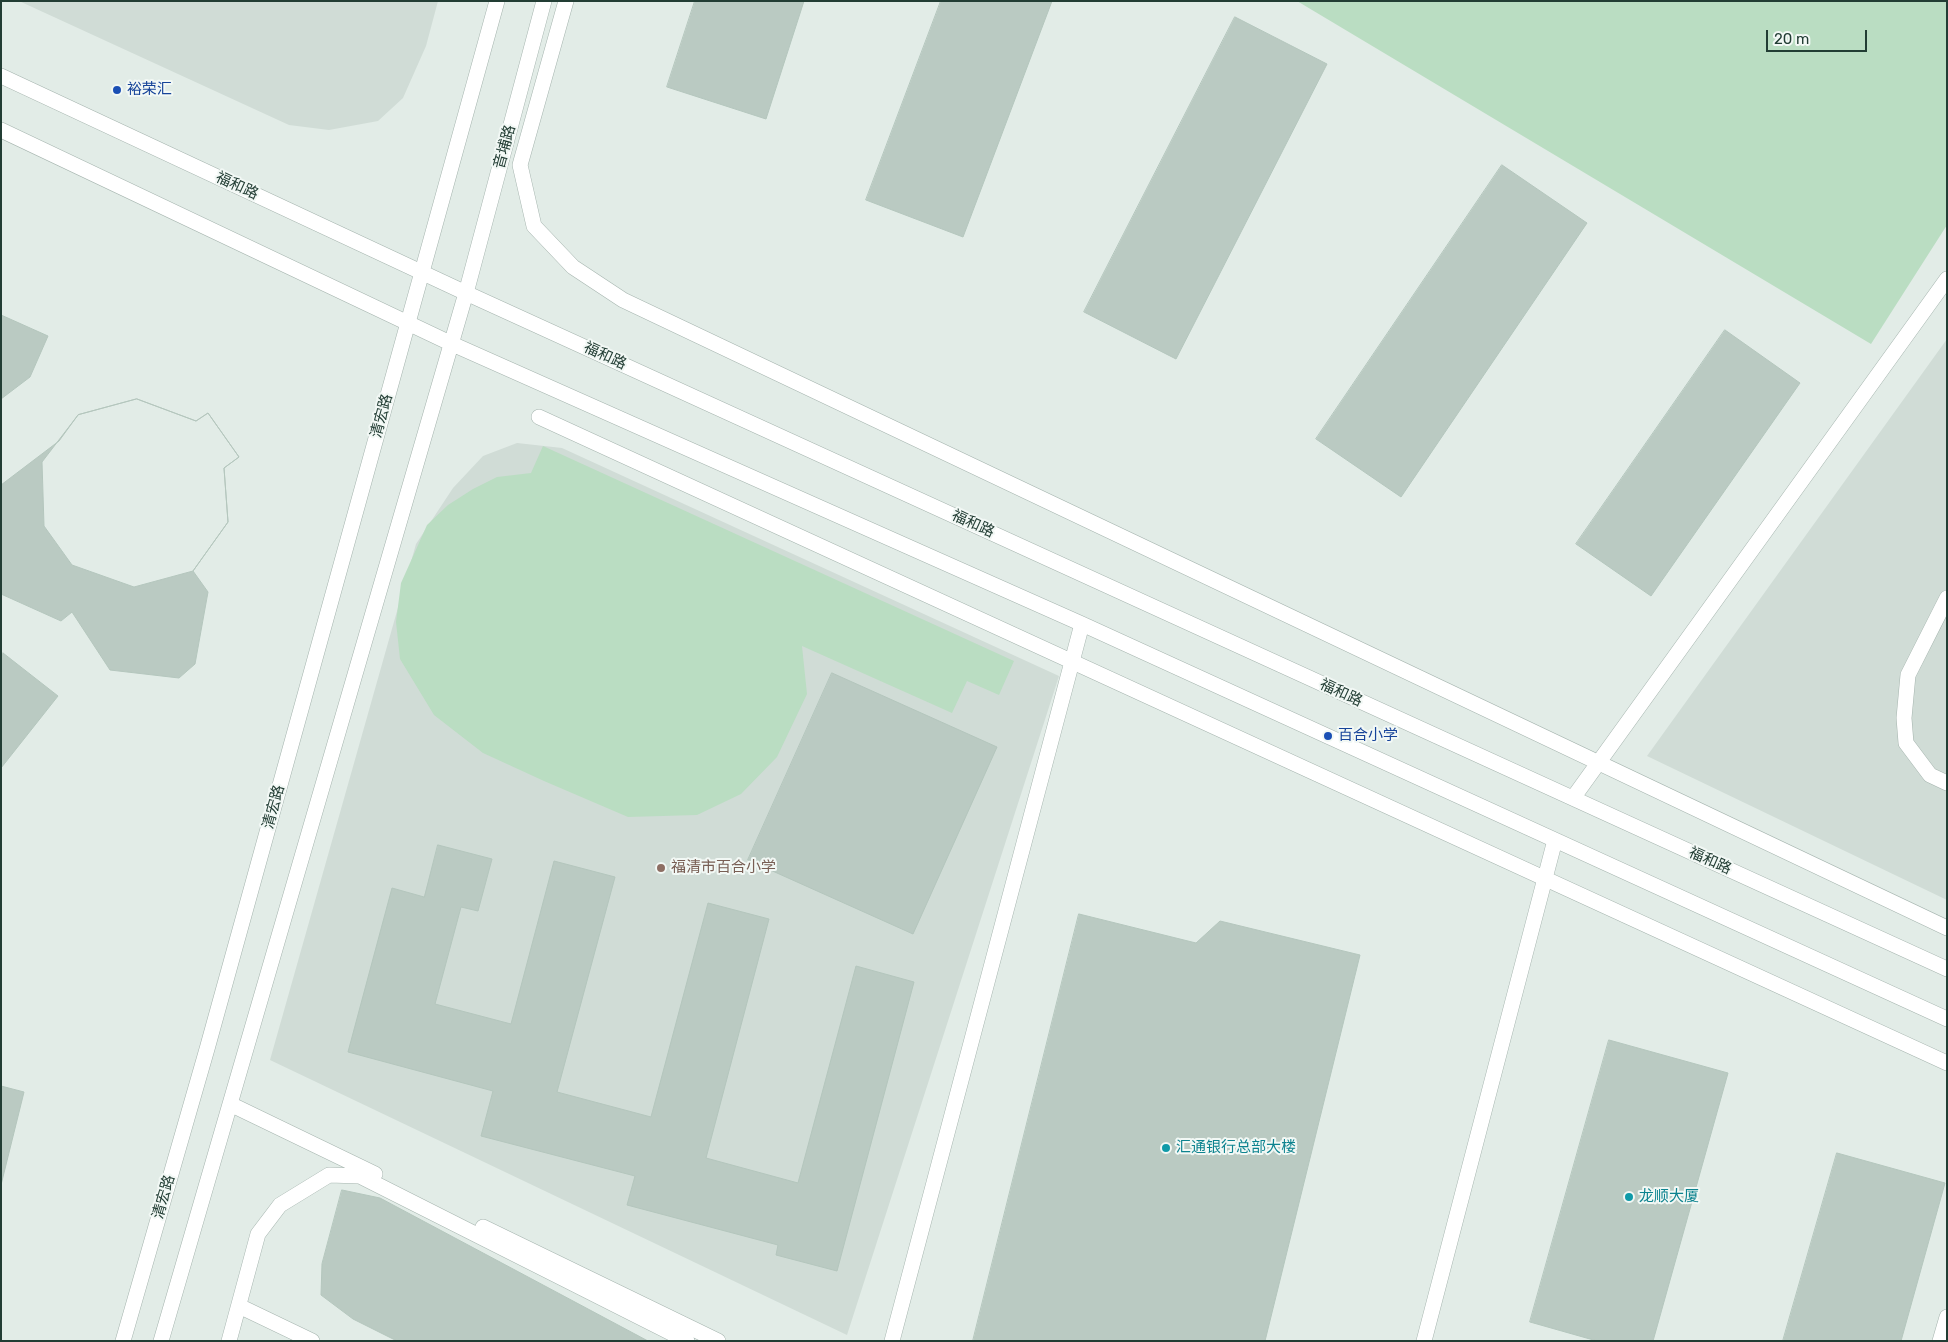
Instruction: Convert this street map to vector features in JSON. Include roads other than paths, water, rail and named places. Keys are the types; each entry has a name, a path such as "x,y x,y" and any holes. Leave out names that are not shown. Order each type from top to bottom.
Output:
{"street":[{"path":"422,272 497,1"},
{"name":"音埔路","path":"466,293 544,1"},
{"path":"566,1 520,165 534,226 573,267 623,300 1947,928"},
{"name":"福和路","path":"1,76 466,293 1947,969"},
{"path":"1,130 450,343 1082,624 1947,1020"},
{"name":"清宏路","path":"123,1341 212,1030 422,272"},
{"path":"1573,798 1947,279"},
{"path":"161,1341 466,293"},
{"path":"539,417 1947,1063"},
{"path":"1947,598 1908,675 1904,718 1906,743 1930,775 1947,783"},
{"path":"892,1341 1082,624"},
{"path":"1424,1341 1555,840"},
{"path":"230,1104 718,1341"},
{"path":"229,1341 258,1234 280,1205 329,1175 360,1176 687,1341"},
{"path":"239,1306 312,1341"},
{"path":"1940,1341 1947,1317"}],"place":[{"name":"裕荣汇","path":"117,90"},
{"name":"百合小学","path":"1328,736"},
{"name":"福清市百合小学","path":"661,868"},
{"name":"汇通银行总部大楼","path":"1166,1148"},
{"name":"龙顺大厦","path":"1629,1197"}]}
